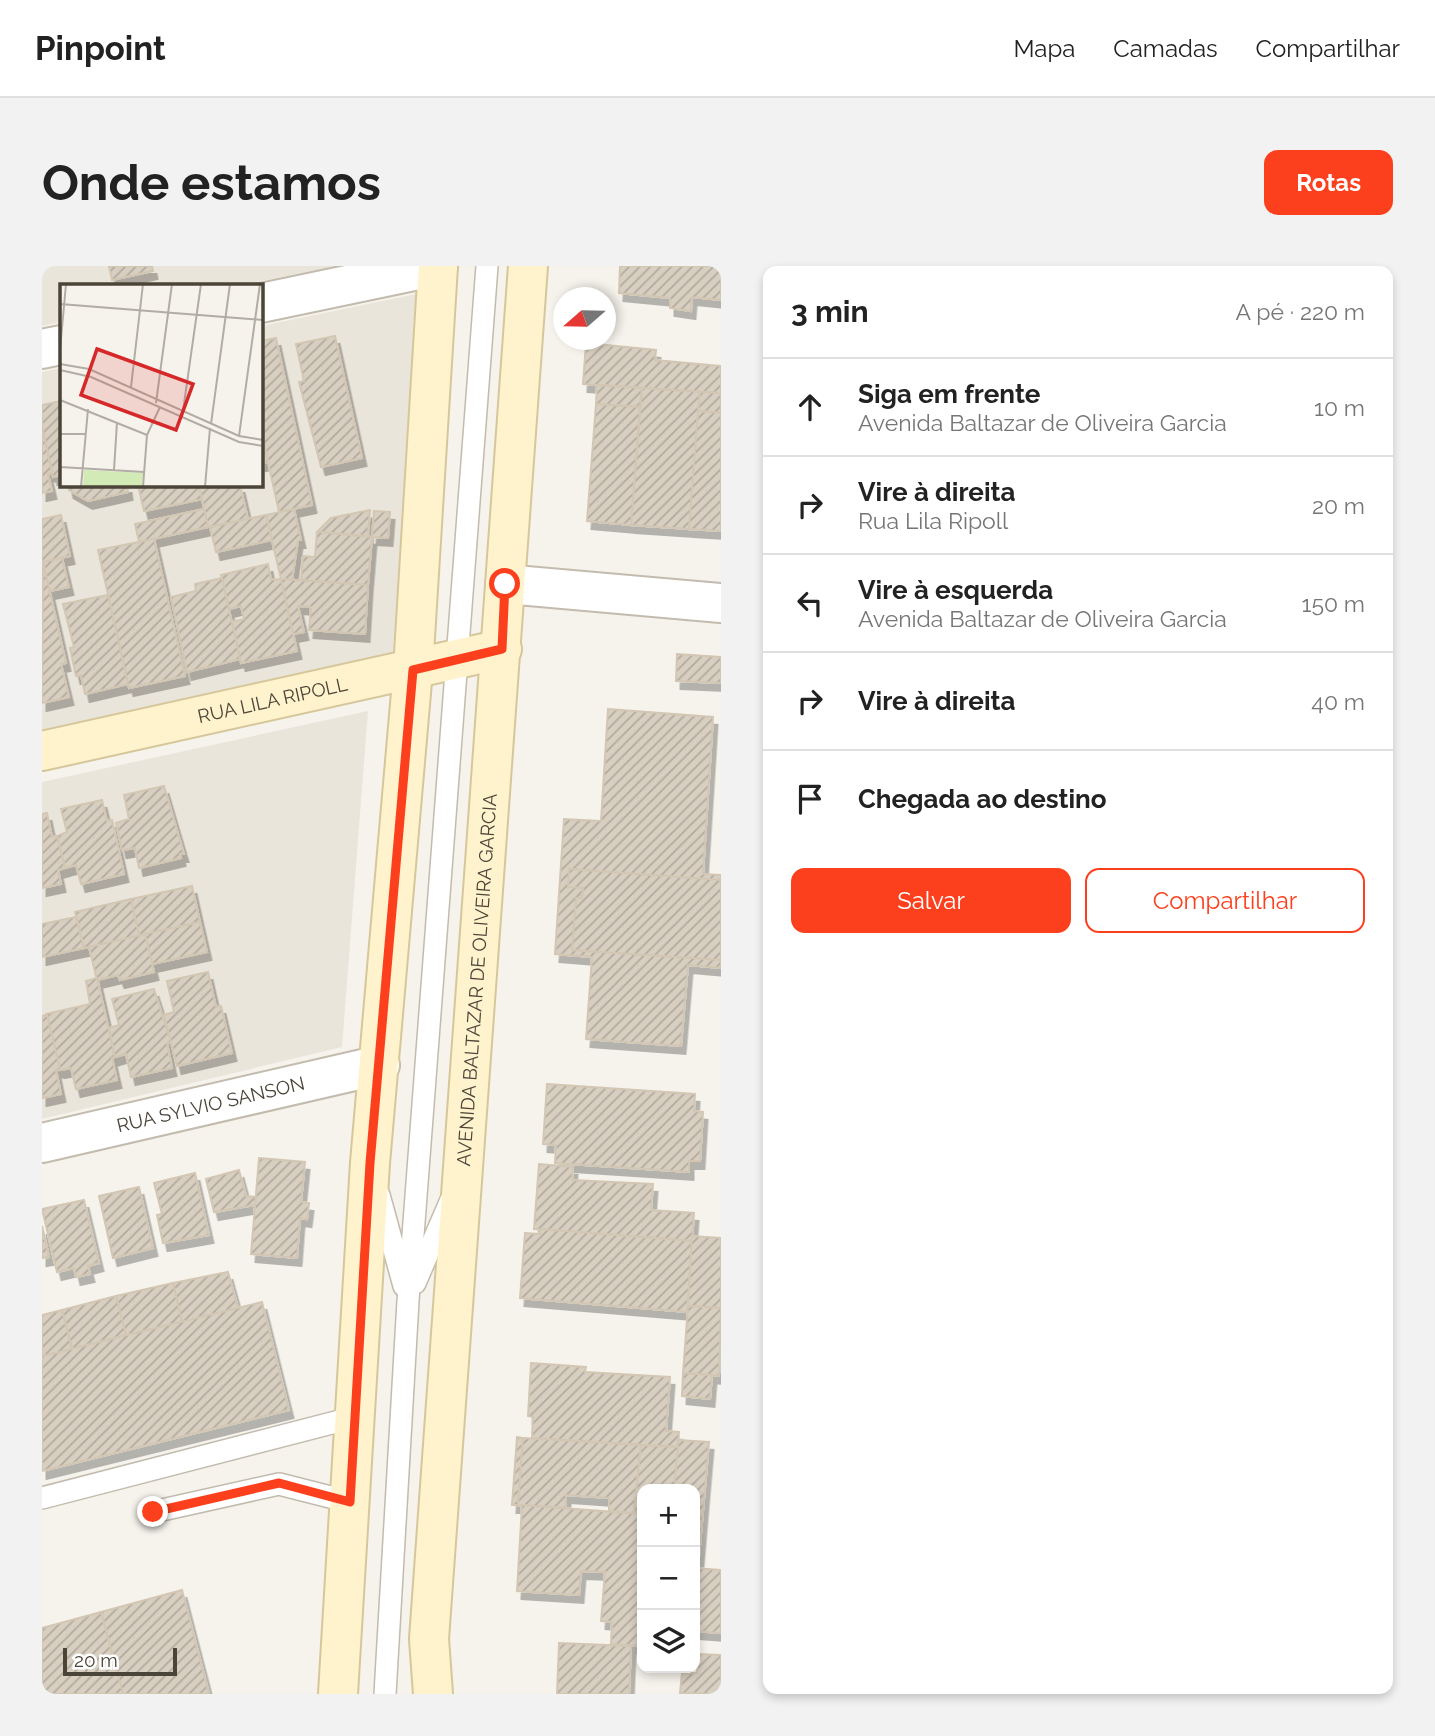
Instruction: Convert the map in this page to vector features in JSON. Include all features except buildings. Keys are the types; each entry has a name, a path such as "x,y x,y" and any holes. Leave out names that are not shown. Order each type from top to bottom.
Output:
{"main road":[{"path":"338,1694 370,1163 413,670 438,266"},
{"name":"AVENIDA BALTAZAR DE OLIVEIRA GARCIA","path":"433,1694 429,1639 528,266"},
{"name":"RUA LILA RIPOLL","path":"42,751 502,649"}],"street":[{"path":"262,303 438,266"},
{"path":"42,349 60,345"},
{"path":"505,584 721,603"},
{"name":"RUA SYLVIO SANSON","path":"42,1143 380,1065"}],"lane":[{"path":"385,1694 408,1301 487,266"},
{"path":"370,1163 408,1301"},
{"path":"408,1301 463,1171"},
{"path":"42,1498 355,1417"},
{"path":"153,1512 279,1483 350,1502"}],"shaded area":[{"path":"42,266 337,266 247,284 60,284 60,322 42,326"},
{"path":"421,293 394,653 42,732 42,372 60,368 60,486 262,486 262,326"},
{"path":"368,711 342,1047 42,1119 42,782"}],"route":[{"path":"153,1512 279,1483 350,1502 370,1163 413,670 502,649 505,584"}]}
